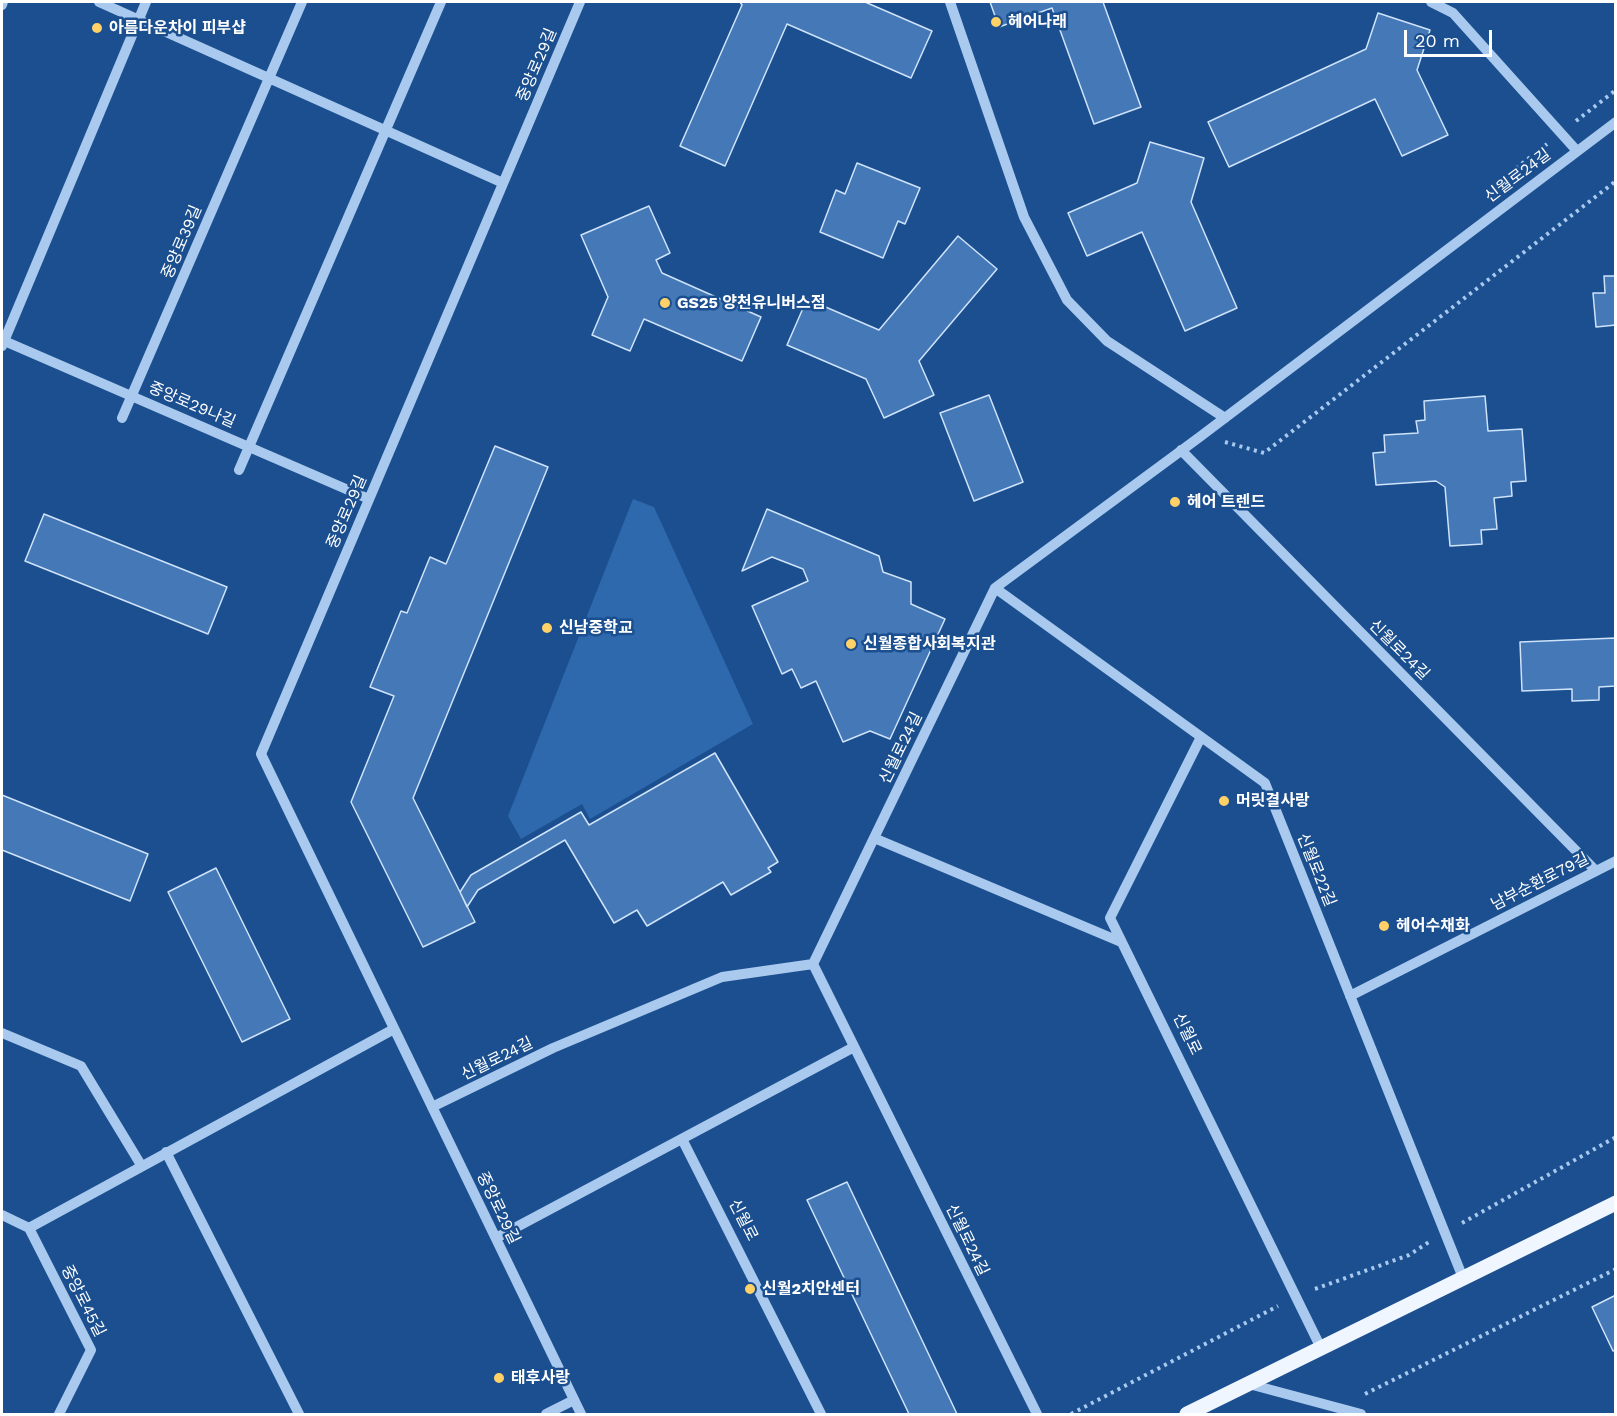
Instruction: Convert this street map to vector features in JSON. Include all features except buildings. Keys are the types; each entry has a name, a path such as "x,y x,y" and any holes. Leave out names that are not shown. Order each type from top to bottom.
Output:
{"main road":[{"path":"1187,1414 1616,1203"}],"street":[{"path":"99,2 503,183"},
{"path":"2,342 146,2"},
{"name":"중앙로39길","path":"122,418 302,2"},
{"path":"239,470 441,2"},
{"name":"중앙로29길","path":"580,2 261,754 581,1414"},
{"path":"950,2 1024,217 1067,300 1107,341 1225,418"},
{"path":"1431,2 1453,13 1577,151"},
{"name":"신월로24길","path":"813,964 995,588 1225,418 1616,122"},
{"name":"중앙로29나길","path":"2,342 369,499"},
{"name":"신월로24길","path":"1181,450 1596,871"},
{"name":"신월로22길","path":"995,588 1265,783 1463,1278"},
{"name":"신월로","path":"1201,737 1110,918 1321,1348"},
{"path":"874,838 1121,942"},
{"name":"남부순환로79길","path":"1350,996 1616,861"},
{"name":"신월로24길","path":"813,964 1037,1414"},
{"name":"신월로24길","path":"432,1107 553,1048 722,976 813,964"},
{"path":"2,1215 29,1228 394,1029"},
{"path":"2,1033 81,1066 141,1166"},
{"path":"496,1238 854,1047"},
{"name":"신월로","path":"682,1139 821,1414"},
{"path":"166,1152 299,1414"},
{"name":"중앙로45길","path":"29,1228 91,1350 59,1414"},
{"path":"1249,1384 1361,1414"},
{"path":"546,1414 574,1400"}],"path":[{"path":"1201,436 1264,453 1616,182"},
{"path":"1071,1414 1295,1296 1409,1255 1616,1137"},
{"path":"1337,1408 1616,1269"}],"shaded area":[{"path":"633,499 654,507 753,724 590,819 582,804 521,839 508,816"}],"place":[{"name":"헤어나래","path":"996,22"},
{"name":"아름다운차이 피부샵","path":"97,28"},
{"name":"GS25 양천유니버스점","path":"665,303"},
{"name":"헤어 트렌드","path":"1175,502"},
{"name":"신남중학교","path":"547,628"},
{"name":"신월종합사회복지관","path":"851,644"},
{"name":"머릿결사랑","path":"1224,801"},
{"name":"헤어수채화","path":"1384,926"},
{"name":"신월2치안센터","path":"750,1289"},
{"name":"태후사랑","path":"499,1378"}]}
